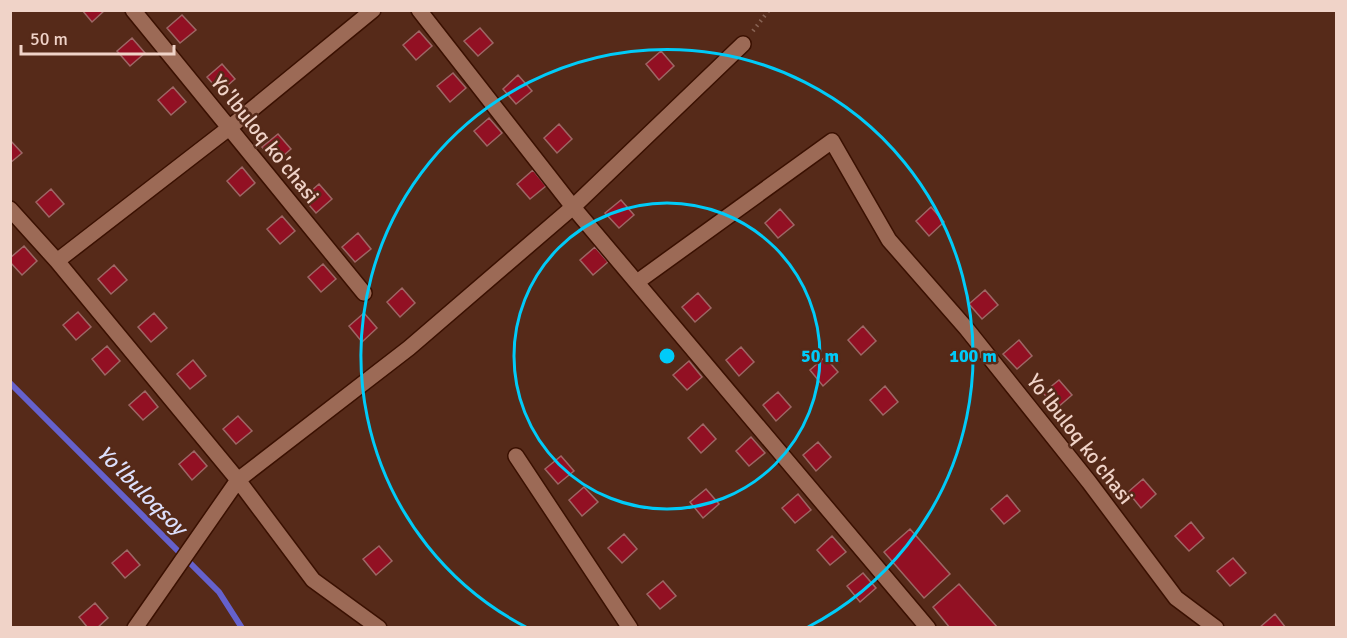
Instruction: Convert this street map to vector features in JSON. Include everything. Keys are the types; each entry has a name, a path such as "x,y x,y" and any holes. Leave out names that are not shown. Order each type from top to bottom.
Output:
{"street":[{"name":"Yo'lbuloq ko'chasi","path":"133,10 364,293"},
{"path":"57,261 229,128 373,10"},
{"path":"419,10 573,207 928,627"},
{"path":"135,627 238,480 409,348 573,207 743,44"},
{"name":"Yo'lbuloq ko'chasi","path":"637,282 832,141 889,240 966,328 1089,483 1176,598 1216,627"},
{"path":"10,208 57,261 238,480 313,580 379,627"},
{"path":"516,456 630,627"}],"path":[{"path":"743,44 769,10"}],"building":[{"path":"82,10 105,10 92,22"},
{"path":"182,15 196,30 180,43 167,28"},
{"path":"480,28 493,43 478,56 464,41"},
{"path":"419,31 432,46 416,60 403,45"},
{"path":"132,38 145,53 130,66 117,51"},
{"path":"661,51 674,66 659,80 646,64"},
{"path":"222,64 235,79 220,92 207,77"},
{"path":"453,73 466,88 450,102 437,86"},
{"path":"518,75 532,91 516,104 503,89"},
{"path":"173,87 186,102 171,115 158,100"},
{"path":"489,118 502,133 487,146 474,131"},
{"path":"559,124 572,139 557,153 544,138"},
{"path":"278,134 291,149 276,162 262,147"},
{"path":"10,140 22,153 10,163"},
{"path":"242,167 255,183 240,196 227,181"},
{"path":"533,170 546,186 530,199 517,184"},
{"path":"319,184 332,199 316,213 303,198"},
{"path":"51,189 64,204 49,217 36,202"},
{"path":"621,200 634,215 619,228 605,213"},
{"path":"931,207 944,222 929,236 916,221"},
{"path":"780,209 794,225 778,238 765,223"},
{"path":"282,216 295,231 280,244 267,229"},
{"path":"358,233 371,249 355,262 342,247"},
{"path":"24,246 37,261 22,275 10,262 10,258"},
{"path":"595,247 608,262 593,275 580,260"},
{"path":"323,264 336,279 321,292 308,277"},
{"path":"114,265 127,280 111,294 98,279"},
{"path":"402,288 415,303 400,317 387,302"},
{"path":"985,290 998,305 982,319 969,304"},
{"path":"698,293 711,308 695,322 682,307"},
{"path":"78,312 91,327 76,340 63,325"},
{"path":"154,313 167,328 151,342 138,327"},
{"path":"364,313 377,328 362,342 349,326"},
{"path":"863,326 876,341 861,355 848,340"},
{"path":"1019,340 1032,356 1017,369 1003,354"},
{"path":"107,346 120,361 105,375 92,359"},
{"path":"741,347 754,362 739,376 726,360"},
{"path":"825,357 838,372 823,386 810,370"},
{"path":"193,360 206,376 190,389 177,374"},
{"path":"689,361 702,377 687,390 673,375"},
{"path":"1059,380 1072,395 1057,408 1043,393"},
{"path":"885,386 898,402 883,415 870,400"},
{"path":"145,391 158,407 143,420 129,405"},
{"path":"778,392 791,407 776,421 763,405"},
{"path":"238,416 252,431 236,444 223,429"},
{"path":"703,424 716,439 701,453 688,438"},
{"path":"751,437 765,453 749,466 736,451"},
{"path":"818,442 831,457 816,471 803,455"},
{"path":"194,451 207,466 192,480 179,464"},
{"path":"561,456 574,471 558,484 545,469"},
{"path":"1143,479 1156,494 1141,508 1128,492"},
{"path":"584,487 598,502 582,516 569,500"},
{"path":"706,489 719,504 703,518 690,502"},
{"path":"798,494 811,510 795,523 782,508"},
{"path":"1007,495 1020,511 1004,524 991,509"},
{"path":"1191,522 1204,538 1189,551 1175,536"},
{"path":"910,529 950,574 924,598 884,552"},
{"path":"624,534 637,549 622,563 608,548"},
{"path":"832,536 846,552 830,565 817,550"},
{"path":"379,546 392,561 376,575 363,559"},
{"path":"127,550 140,565 125,578 112,563"},
{"path":"1233,558 1246,573 1230,586 1217,571"},
{"path":"863,573 876,588 860,602 847,586"},
{"path":"663,581 676,596 660,609 647,594"},
{"path":"959,584 998,628 950,628 933,607"},
{"path":"95,603 108,618 97,628 88,628 79,617"},
{"path":"1275,614 1286,628 1259,628"}],"waterway":[{"name":"Yo'lbuloqsoy","path":"10,383 219,592 242,628"}]}
